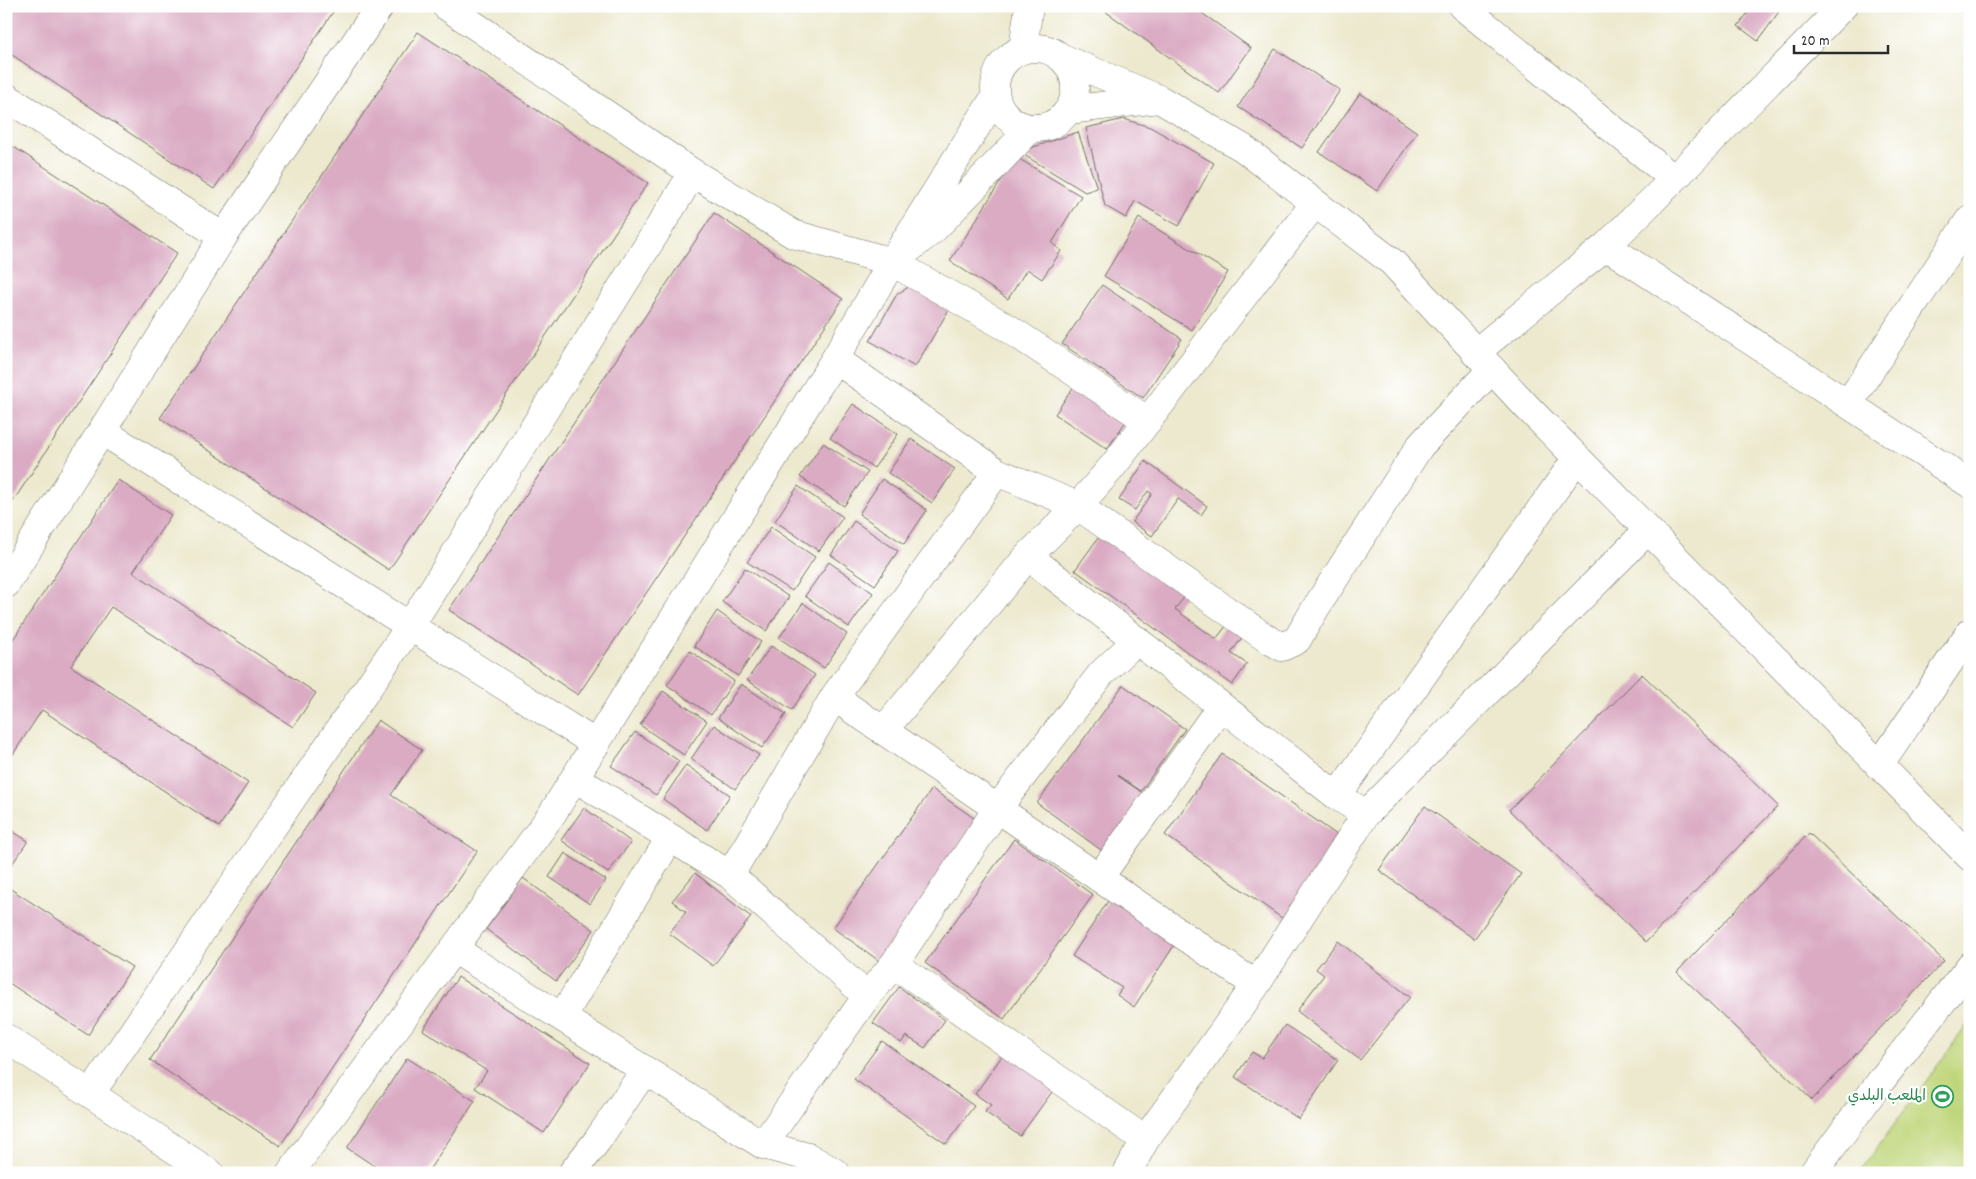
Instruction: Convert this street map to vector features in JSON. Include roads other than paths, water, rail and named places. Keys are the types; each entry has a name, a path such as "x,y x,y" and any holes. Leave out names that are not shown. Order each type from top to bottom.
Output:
{"street":[{"path":"6,584 223,238 380,6"},
{"path":"446,6 693,173 793,234 892,262 1008,328 1148,420"},
{"path":"1023,49 1029,6"},
{"path":"1462,6 1674,179"},
{"path":"835,359 997,472 1078,506 1282,647 1297,640 1315,608 1420,446 1483,361 1606,246 1674,179 1843,6"},
{"path":"1060,57 1068,65 1074,76 1076,88 1074,100 1062,119 1052,125 1030,128 1018,125 1007,118 1000,109 995,97 994,85 997,73 1003,63 1012,54 1023,49 1049,50 1060,57 1159,99 1243,148 1316,203 1392,262 1483,361 1647,531 1970,857"},
{"path":"6,97 223,238"},
{"path":"290,1173 552,814 835,359 892,262 995,97"},
{"path":"1069,110 1159,99"},
{"path":"892,262 934,229 1030,128"},
{"path":"91,1093 410,626 693,173"},
{"path":"884,731 1028,556 1078,506 1113,466 1316,203"},
{"path":"1848,404 1970,219"},
{"path":"1606,246 1970,484"},
{"path":"102,431 596,744"},
{"path":"1337,796 1577,458"},
{"path":"730,876 834,697 997,472"},
{"path":"1129,1172 1145,1140 1256,985 1366,814 1647,531"},
{"path":"1028,556 1337,796 1366,814"},
{"path":"1879,766 1970,632"},
{"path":"763,1145 867,996 894,964 997,808 1100,674 1137,640"},
{"path":"834,697 1256,985"},
{"path":"1099,878 1221,706"},
{"path":"575,778 730,876 867,996"},
{"path":"562,1017 670,838"},
{"path":"454,949 763,1145 803,1165 836,1173"},
{"path":"894,964 1145,1140"},
{"path":"1813,1173 1880,1082 1970,966"},
{"path":"6,1038 210,1173"},
{"path":"572,1173 597,1141 644,1070"}],"place":[{"name":"الملعب البلدي","path":"1942,1097"}]}
